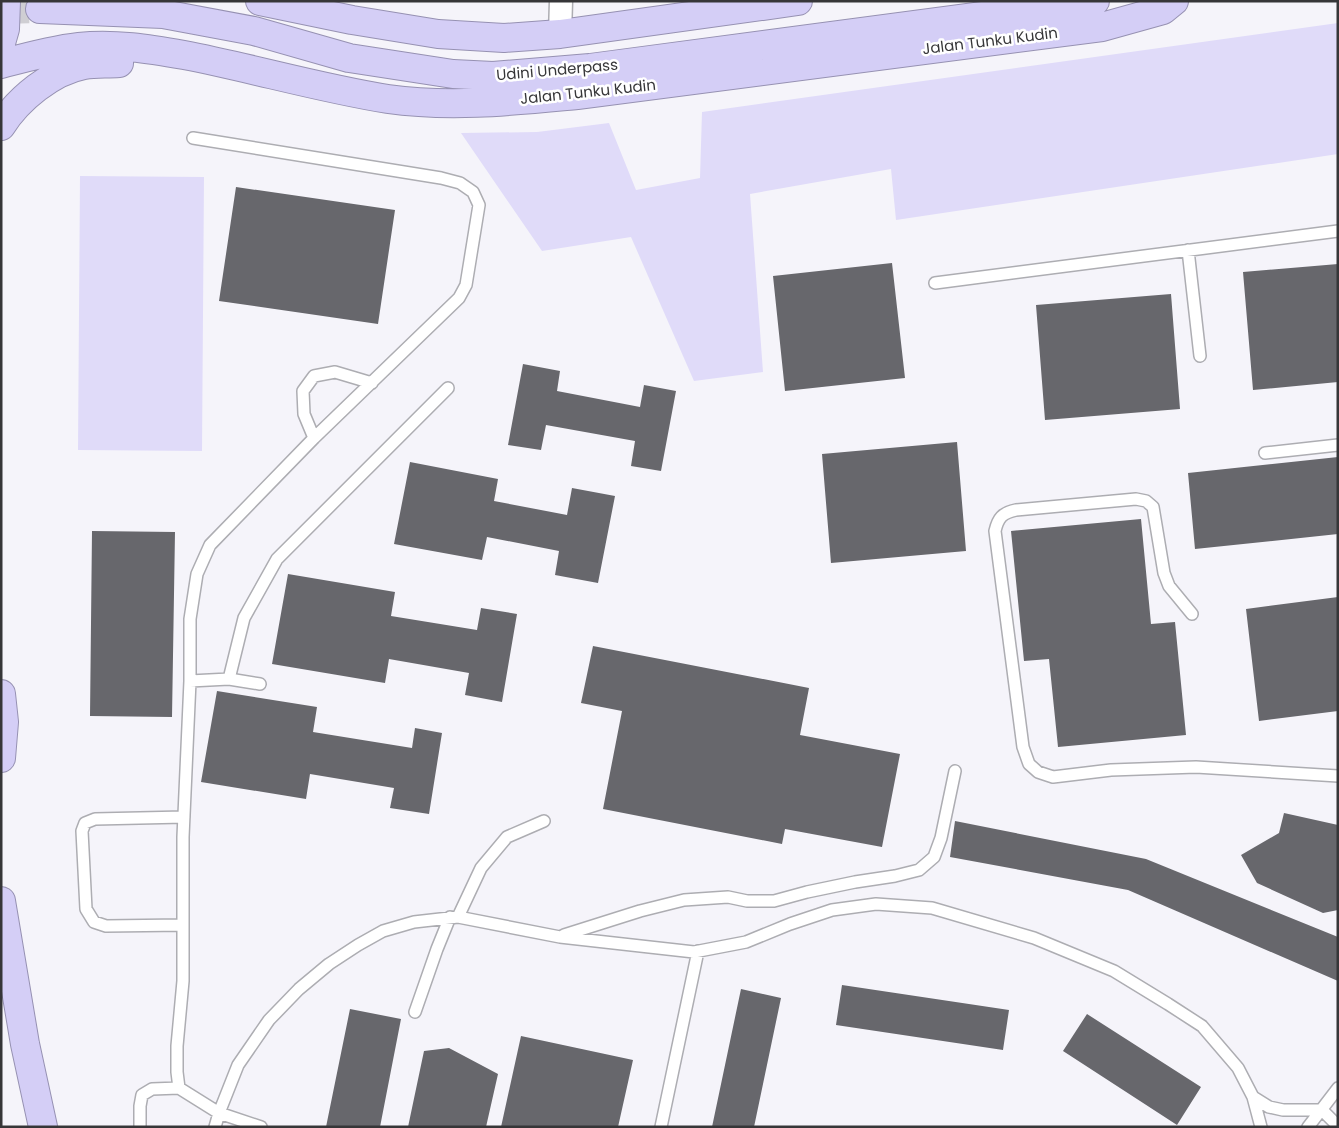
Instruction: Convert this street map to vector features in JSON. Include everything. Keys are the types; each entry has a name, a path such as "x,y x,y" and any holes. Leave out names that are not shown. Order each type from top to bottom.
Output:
{"highway":[{"path":"1,43 5,29 6,1"},
{"path":"260,1 352,20 438,34 504,38 560,34 798,1"},
{"name":"Jalan Tunku Kudin","path":"1,64 48,52 80,47 133,48 212,60 388,99 432,102 499,102 577,95 1102,26 1162,10 1174,1"},
{"name":"Udini Underpass","path":"40,9 162,14 254,31 349,58 453,74 493,76 590,68 1085,2"},
{"path":"1,126 8,115 30,92 62,73 83,65 212,60"},
{"path":"1,694 4,722 1,758"},
{"path":"1,901 25,1044 43,1127"}],"street":[{"path":"560,34 561,1"}],"lane":[{"path":"179,1088 177,1046 183,981 184,817 190,681 190,619 197,574 210,546 314,438 459,298 466,285 479,205 473,192 460,183 441,178 193,138"},
{"path":"935,283 1338,231"},
{"path":"1188,250 1200,356"},
{"path":"314,438 304,414 303,391 314,376 335,372 372,383"},
{"path":"229,678 244,618 277,559 448,388"},
{"path":"1265,453 1338,445"},
{"path":"1192,614 1169,586 1164,573 1153,507 1146,501 1099,502 1016,510 1004,513 998,521 995,531 1023,747 1029,764 1038,772 1053,777 1111,770 1196,767 1338,776"},
{"path":"190,681 229,678 260,684"},
{"path":"560,937 640,911 684,900 728,897 747,901 774,901 807,892 919,870 934,857 955,771"},
{"path":"183,925 106,926 94,922 86,909 82,831 85,824 94,819 184,817"},
{"path":"416,1012 437,949 481,868 508,837 544,820"},
{"path":"215,1127 238,1065 269,1020 299,989 330,964 383,931 414,922 454,917 560,937 698,951 746,942 790,924 832,910 876,904 932,908 1034,938 1114,971 1202,1026 1238,1068 1253,1097 1261,1127"},
{"path":"661,1127 698,951"},
{"path":"140,1127 142,1095 152,1089 179,1088 219,1113 261,1127"},
{"path":"1308,1127 1338,1088"},
{"path":"1253,1097 1269,1107 1283,1110 1322,1110 1338,1126"}],"shaded area":[{"path":"1338,23 1338,154 896,220 891,169 750,194 763,372 694,381 631,237 542,251 461,133 537,132 609,123 636,190 700,178 702,112"},
{"path":"80,176 204,177 202,451 78,450"}],"building":[{"path":"236,187 395,210 378,324 219,301"},
{"path":"892,263 905,378 785,391 773,276"},
{"path":"1338,264 1338,382 1253,390 1243,272"},
{"path":"1171,294 1180,409 1045,420 1036,305"},
{"path":"523,364 560,371 557,391 640,407 644,385 676,391 661,471 631,466 635,441 546,425 541,450 508,445"},
{"path":"957,442 966,551 831,563 822,454"},
{"path":"1338,457 1338,534 1195,549 1188,473"},
{"path":"410,462 498,479 494,501 567,515 572,488 615,496 598,583 555,575 559,551 487,537 482,560 394,544"},
{"path":"1141,519 1151,624 1175,622 1186,735 1058,747 1049,659 1024,661 1011,531"},
{"path":"92,531 175,532 172,717 90,716"},
{"path":"288,574 395,592 391,616 477,630 481,608 517,614 502,702 465,695 469,673 389,659 385,683 272,664"},
{"path":"1338,597 1338,711 1259,721 1246,609"},
{"path":"593,646 809,688 800,735 900,754 882,847 785,829 782,844 603,809 622,711 581,703"},
{"path":"217,691 317,707 313,732 412,748 415,728 442,733 429,814 390,808 394,788 310,774 306,799 201,782"},
{"path":"1284,813 1338,825 1338,910 1323,913 1257,883 1241,855 1279,833"},
{"path":"955,821 1146,859 1338,937 1338,981 1128,890 950,857"},
{"path":"842,985 1009,1010 1003,1050 836,1025"},
{"path":"741,989 781,998 754,1127 712,1127"},
{"path":"350,1009 401,1019 380,1127 326,1127"},
{"path":"1087,1014 1201,1087 1177,1125 1063,1051"},
{"path":"521,1036 633,1060 618,1127 501,1127"},
{"path":"449,1048 498,1074 486,1127 408,1127 424,1051"}],"tunnel":[{"path":"1,10 40,9"}]}
